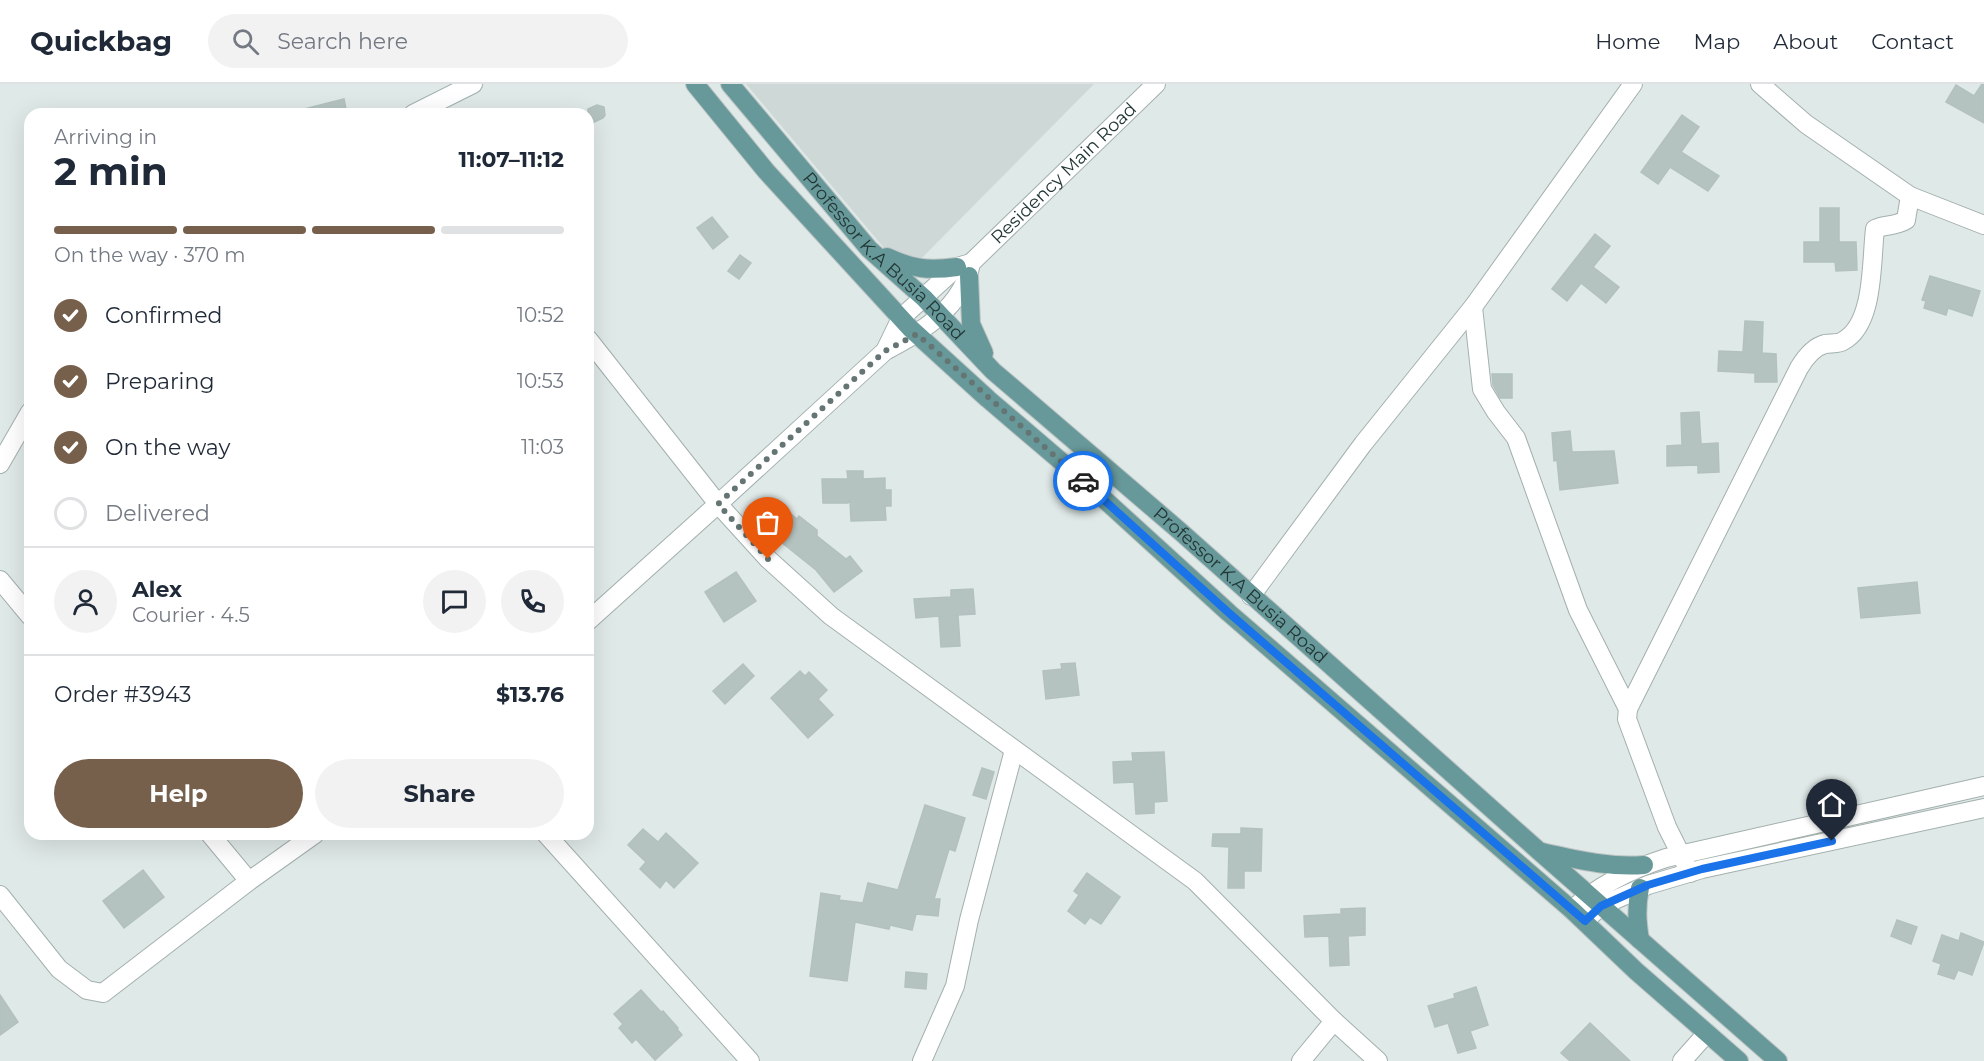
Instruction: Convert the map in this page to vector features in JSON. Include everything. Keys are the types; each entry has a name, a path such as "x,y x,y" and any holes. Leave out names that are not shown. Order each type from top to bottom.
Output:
{"main road":[{"name":"Professor K.A Busia Road","path":"695,84 766,171 917,334 1083,480 1229,613 1579,915 1635,970 1739,1061"},
{"name":"Professor K.A Busia Road","path":"730,84 869,249 924,298 993,371 1155,509 1778,1061"},
{"path":"869,249 907,266 921,269 966,269 971,324 993,371"},
{"path":"1540,852 1586,862 1644,865"},
{"path":"1640,940 1637,905 1641,888"}],"street":[{"path":"425,108 473,84"},
{"name":"Residency Main Road","path":"966,269 1156,84"},
{"path":"1251,596 1363,444 1473,306 1633,84"},
{"path":"1760,84 1806,124 1910,196 1984,225"},
{"path":"1690,873 1667,827 1627,718 1628,709 1799,368 1807,355 1823,345 1843,342 1858,327 1865,313 1868,296 1875,229 1881,226 1896,226 1906,220 1910,196"},
{"path":"885,351 901,318 924,298 966,269"},
{"path":"594,616 885,351 917,334 941,316 966,269"},
{"path":"1473,306 1482,389 1516,438 1578,610 1628,709"},
{"path":"594,347 718,504 768,559 831,616 1195,881 1334,1021 1378,1061"},
{"path":"0,464 24,422"},
{"path":"0,580 24,609"},
{"path":"922,1061 955,986 969,920 1014,750"},
{"path":"1579,915 1595,900 1644,865 1984,786"},
{"path":"1595,900 1690,873 1984,808"},
{"path":"215,840 249,881"},
{"path":"0,895 59,969 87,990 103,993 249,881 307,840"},
{"path":"551,840 750,1061"},
{"path":"1301,1061 1334,1021"},
{"path":"1682,1061 1707,1033"}],"shaded area":[{"path":"746,84 1094,84 906,274"}],"building":[{"path":"1984,84 1984,123 1946,102 1956,85 1974,96"},
{"path":"344,99 346,108 308,108"},
{"path":"597,105 604,107 605,115 594,122 594,108 590,108"},
{"path":"1682,115 1699,127 1681,152 1719,176 1708,191 1670,167 1658,184 1641,172"},
{"path":"1820,208 1839,208 1839,242 1856,242 1857,270 1836,271 1835,262 1804,262 1804,242 1820,242"},
{"path":"712,217 728,237 713,249 697,228"},
{"path":"1595,234 1610,246 1593,267 1619,287 1606,303 1581,283 1567,301 1552,289"},
{"path":"740,255 751,263 739,279 728,271"},
{"path":"1930,276 1980,291 1972,316 1948,308 1946,315 1924,308 1926,301 1922,300"},
{"path":"1745,321 1763,322 1762,353 1776,354 1777,382 1755,382 1755,373 1718,371 1719,351 1743,352"},
{"path":"1492,374 1512,374 1512,398 1500,398 1493,385"},
{"path":"1699,412 1701,444 1718,443 1719,472 1698,473 1698,465 1667,466 1667,446 1682,445 1681,413"},
{"path":"1570,431 1572,452 1614,451 1618,483 1560,490 1557,460 1554,461 1552,433"},
{"path":"847,471 863,471 863,479 885,478 885,490 891,490 891,506 885,506 886,520 851,521 850,500 848,503 823,503 822,479 848,479"},
{"path":"784,508 797,519 799,516 817,530 817,536 846,559 850,556 862,571 834,592 816,570 766,530"},
{"path":"736,572 756,601 724,622 705,592"},
{"path":"1917,582 1920,613 1861,618 1858,588"},
{"path":"973,589 975,614 958,615 960,646 941,647 939,616 916,618 914,599 951,597 951,590"},
{"path":"1075,663 1079,695 1046,699 1043,671 1062,669 1061,664"},
{"path":"743,664 754,676 725,704 713,691"},
{"path":"800,671 805,676 809,672 827,690 818,699 833,715 808,738 771,698"},
{"path":"1164,752 1167,801 1154,802 1154,813 1136,814 1134,782 1114,783 1113,762 1133,761 1132,753"},
{"path":"982,768 994,772 986,799 973,795"},
{"path":"925,805 965,818 955,851 949,849 934,899 940,899 938,916 916,914 912,930 890,925 889,929 855,922 847,981 810,976 821,893 840,896 839,900 863,903 868,883 898,890"},
{"path":"1241,828 1262,829 1261,871 1244,871 1244,888 1228,888 1229,847 1212,846 1213,834 1241,834"},
{"path":"643,829 658,842 666,833 698,863 674,888 666,880 660,888 640,869 646,862 628,845"},
{"path":"143,870 164,897 124,928 103,901"},
{"path":"1087,873 1120,897 1101,924 1090,917 1085,924 1068,911 1079,895 1074,891"},
{"path":"1365,908 1365,935 1348,936 1349,965 1330,966 1329,936 1305,937 1304,916 1341,914 1341,909"},
{"path":"1897,920 1917,927 1911,944 1891,936"},
{"path":"1961,933 1984,942 1972,975 1958,970 1954,979 1938,974 1941,964 1933,961 1942,935 1959,941"},
{"path":"906,972 927,974 926,989 905,987"},
{"path":"1476,987 1488,1025 1470,1031 1476,1048 1458,1053 1448,1023 1435,1027 1428,1006 1455,998 1454,994"},
{"path":"641,990 661,1012 663,1011 682,1035 655,1060 636,1039 632,1043 619,1028 623,1024 614,1014"},
{"path":"0,995 18,1022 0,1035"},
{"path":"1590,1023 1630,1061 1570,1061 1561,1053"}],"way so far":[{"path":"768,559 718,504 885,351 917,334 1083,481"}],"route":[{"path":"1083,481 1229,613 1585,921 1601,906 1648,885 1702,869 1832,841"}]}
